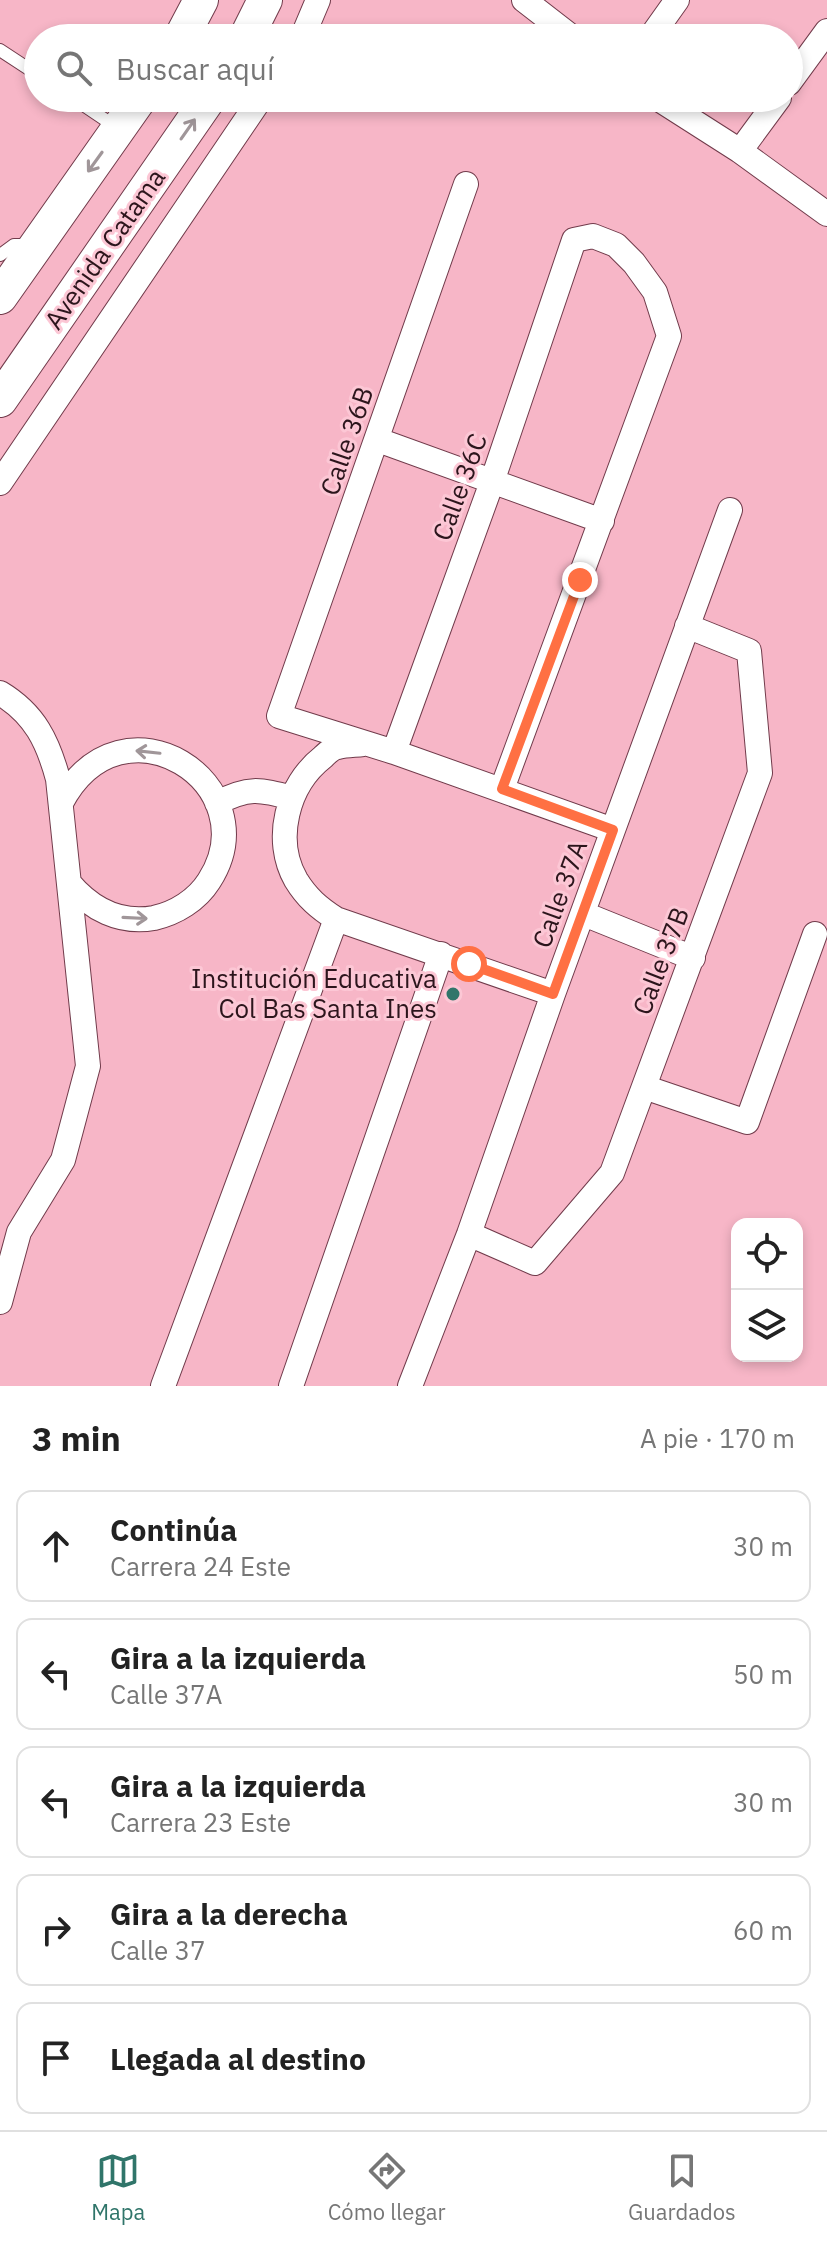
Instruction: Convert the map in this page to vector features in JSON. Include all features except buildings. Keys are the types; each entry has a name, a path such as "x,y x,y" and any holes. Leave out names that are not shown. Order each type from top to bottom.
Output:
{"main road":[{"path":"188,24 201,0"},
{"path":"253,24 265,0"},
{"path":"0,297 130,112"},
{"name":"Avenida Catama","path":"0,400 199,112"}],"street":[{"path":"308,24 318,0"},
{"path":"524,0 555,24"},
{"path":"660,24 677,0"},
{"path":"803,64 827,31"},
{"path":"0,483 252,112"},
{"path":"679,112 740,151 827,214"},
{"path":"740,151 769,112"},
{"name":"Calle 36B","path":"365,744 279,716 466,184"},
{"name":"Calle 36C","path":"394,752 492,482 574,240 593,236 616,245 634,263 655,292 669,336 602,521"},
{"path":"378,440 602,521 502,789"},
{"name":"Calle 37A","path":"410,1386 469,1234 730,510"},
{"name":"Calle 37B","path":"469,1234 535,1263 612,1173 760,773 749,651 687,626"},
{"path":"0,693 31,719 49,747 58,779 88,1066 63,1160 19,1232 0,1302"},
{"path":"553,994 336,919 312,903 295,878 286,849 285,819 292,798 312,766 335,747 365,744 613,830"},
{"path":"61,803 75,780 95,762 130,750 157,752 182,762 202,780 217,803 223,838 214,873 204,887 177,910 144,919 118,917 94,907 69,883"},
{"path":"217,803 240,791 262,789 292,798"},
{"path":"584,914 693,958"},
{"path":"163,1386 336,919"},
{"path":"644,1087 747,1122 815,934"},
{"path":"291,1386 441,954"}],"lane":[{"path":"0,50 24,66"},
{"path":"94,112 119,128"},
{"path":"0,255 14,245 28,243 34,246"}],"place":[{"name":"Institución Educativa Col Bas Santa Ines","path":"453,994"}],"route":[{"path":"469,964 553,994 613,830 502,789 580,580"}]}
